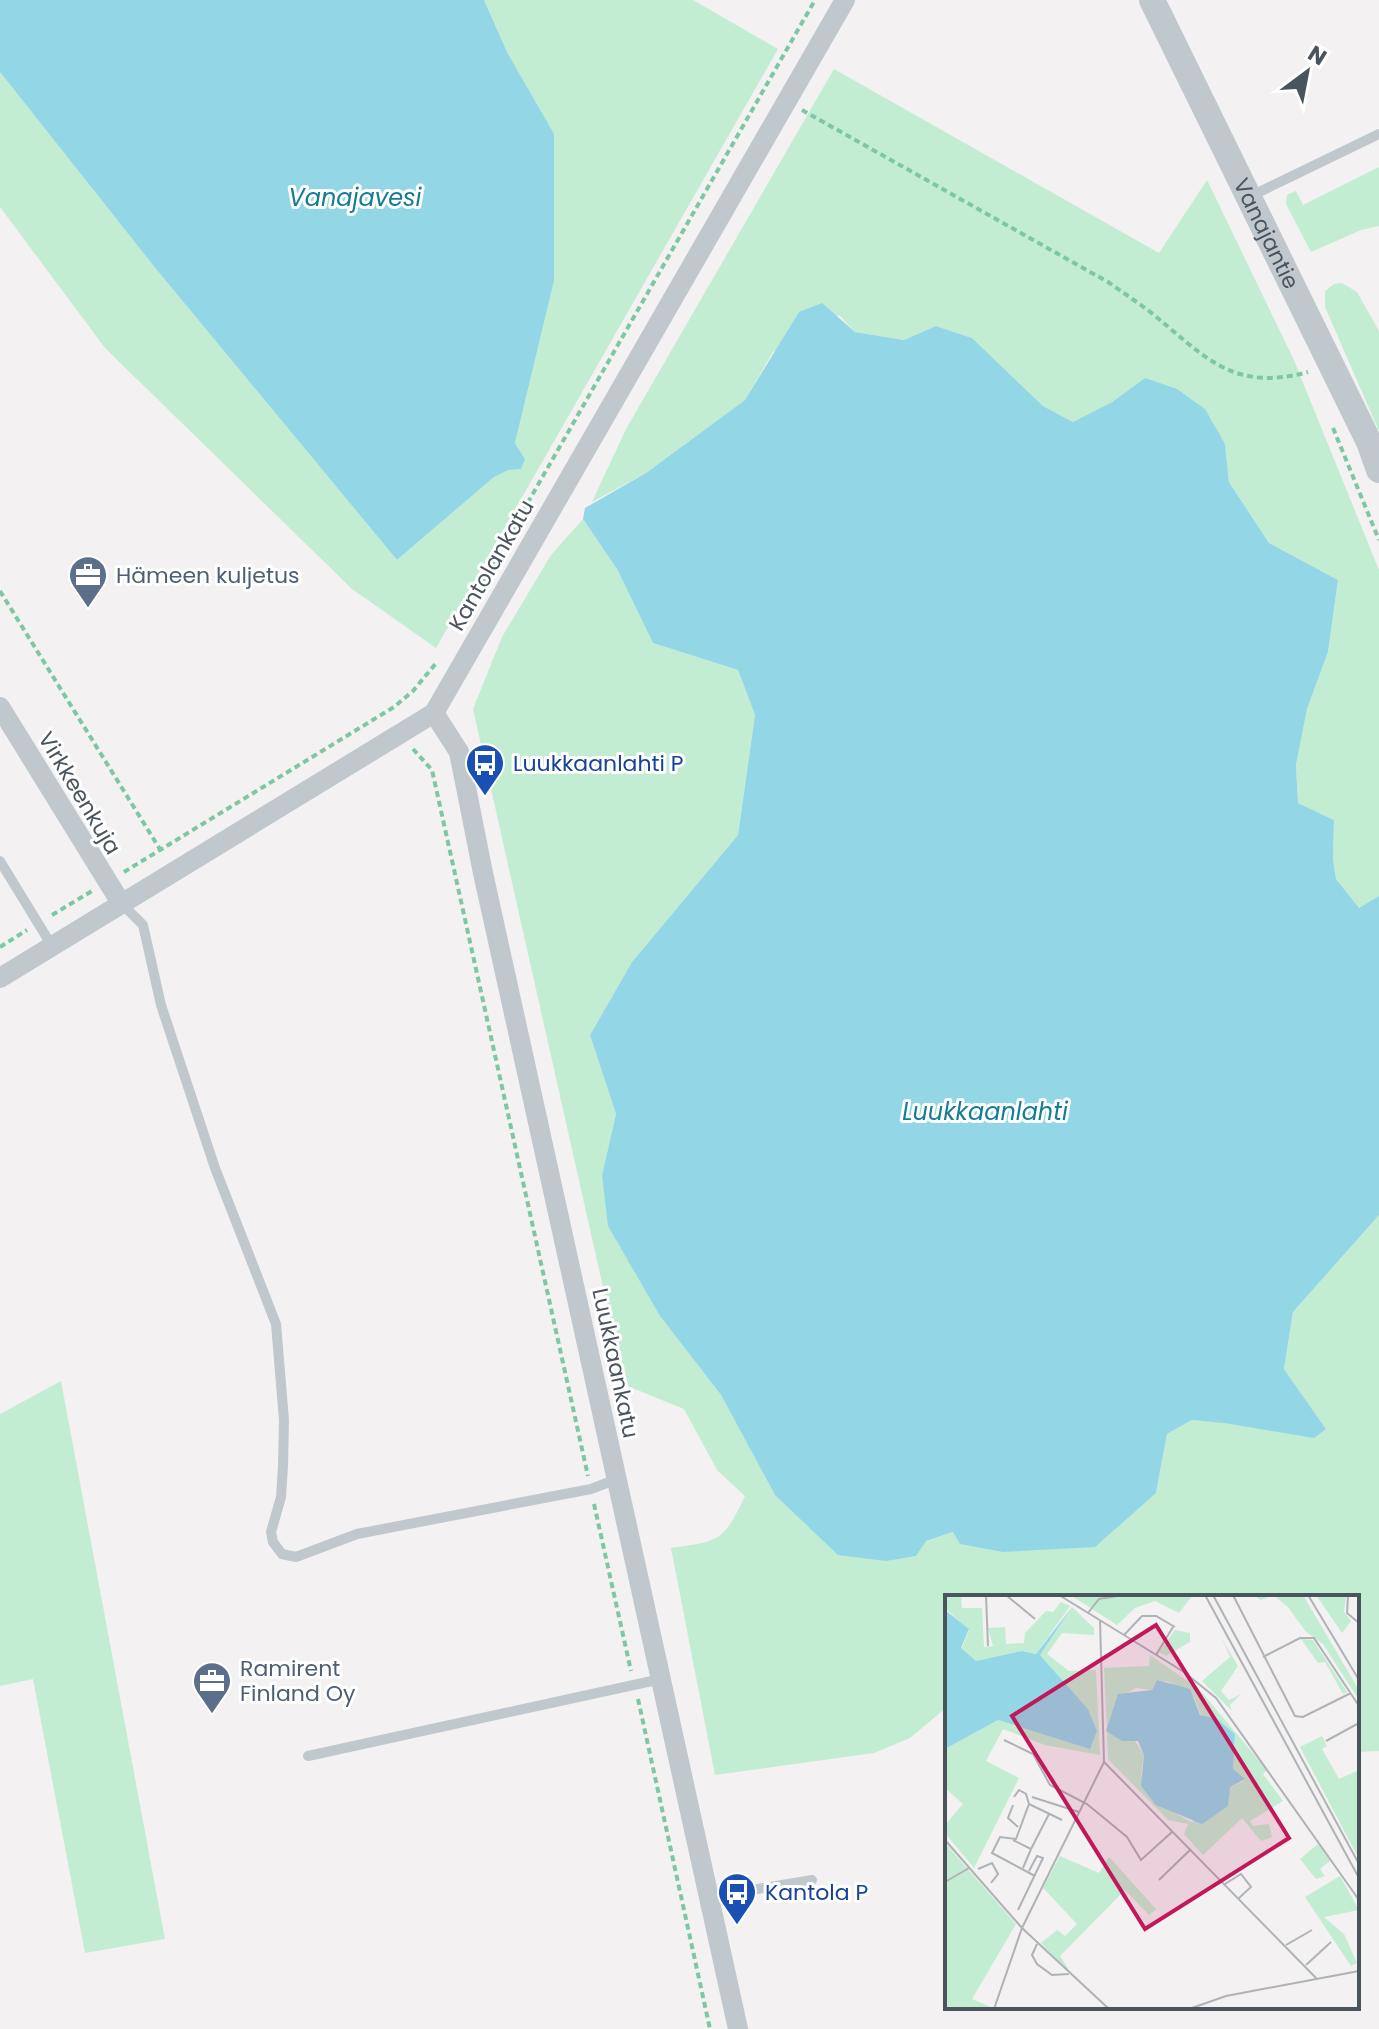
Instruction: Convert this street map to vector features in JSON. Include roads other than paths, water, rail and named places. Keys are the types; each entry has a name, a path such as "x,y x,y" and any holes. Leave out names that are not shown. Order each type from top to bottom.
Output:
{"street":[{"name":"Kantolankatu","path":"0,978 434,713 845,0"},
{"name":"Vanajantie","path":"1152,0 1369,442 1379,470"},
{"name":"Virkkeenkuja","path":"0,707 121,903"},
{"name":"Luukkaankatu","path":"434,713 459,752 738,2029"}],"lane":[{"path":"1249,197 1379,134"},
{"path":"0,861 52,946"},
{"path":"121,903 143,925 161,1005 215,1168 276,1324 284,1420 283,1466 281,1497 271,1532 273,1542 282,1554 296,1557 357,1534 591,1489 617,1479"},
{"path":"308,1756 661,1679"},
{"path":"709,1897 812,1880"}],"water":[{"name":"Vanajavesi","path":"0,0 484,0 508,54 554,134 554,281 515,443 525,459 521,469 508,470 494,477 397,560 156,269 0,72"},
{"name":"Luukkaanlahti","path":"822,303 855,332 904,340 936,326 972,338 1043,406 1073,422 1112,402 1145,378 1177,389 1205,409 1225,444 1229,482 1269,543 1338,580 1328,652 1307,709 1296,765 1298,803 1334,820 1336,879 1359,908 1379,896 1379,1215 1293,1312 1284,1369 1326,1429 1314,1438 1192,1420 1167,1434 1156,1493 1095,1547 1003,1552 960,1544 953,1532 926,1541 916,1556 886,1561 838,1555 775,1495 721,1395 660,1316 608,1226 602,1175 616,1114 590,1035 632,962 738,835 755,715 738,670 653,643 617,569 583,519 585,508 646,473 745,400 799,312"}],"place":[{"name":"Hämeen kuljetus","path":"88,609"},
{"name":"Luukkaanlahti P","path":"485,797"},
{"name":"Ramirent Finland Oy","path":"212,1715"},
{"name":"Kantola P","path":"737,1926"}]}
